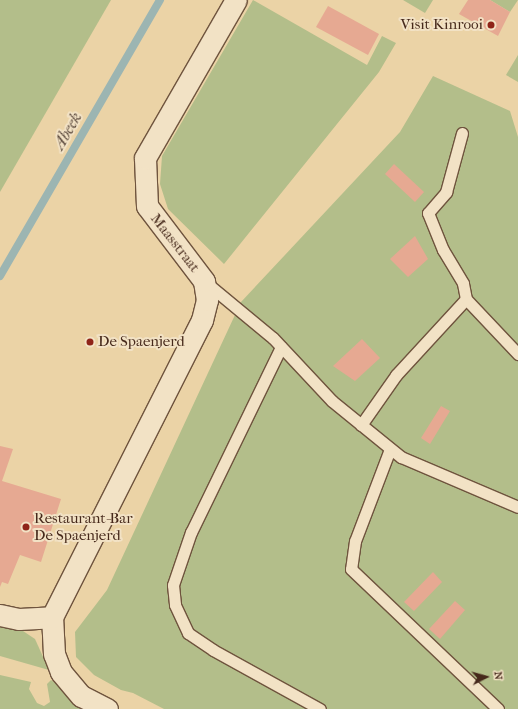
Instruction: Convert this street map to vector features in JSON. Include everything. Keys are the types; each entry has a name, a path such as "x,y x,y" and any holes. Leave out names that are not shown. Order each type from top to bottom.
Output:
{"street":[{"name":"Maasstraat","path":"52,617 202,320 207,300 204,281 147,206 145,158 236,0"},
{"path":"0,615 19,619 52,617 54,654 61,672 81,696 107,709"}],"lane":[{"path":"462,133 446,192 428,213 443,250 463,283 466,299 518,354"},
{"path":"204,281 281,347 332,401 401,457 518,507"},
{"path":"361,425 396,375 466,299"},
{"path":"281,347 191,532 173,585 174,606 188,632 206,646 320,709"},
{"path":"390,448 355,541 351,569 498,709"}],"green space":[{"path":"0,0 111,0 0,192"},
{"path":"253,0 367,65 382,36 396,43 379,72 224,264 168,209 160,184 162,156"},
{"path":"403,0 433,0 425,13"},
{"path":"490,0 518,0 510,12"},
{"path":"518,55 518,82 506,75"},
{"path":"433,76 510,111 518,137 518,709 164,709 133,693 121,690 94,675 76,657 75,632 107,590 241,302 400,132"},
{"path":"0,622 14,625 35,639 49,670 0,656"},
{"path":"0,675 31,682 29,689 37,703 44,706 50,702 47,684 51,680 95,709 0,709"}],"building":[{"name":"Visit Kinrooi","path":"468,0 490,0 510,12 498,36 459,14"},
{"path":"328,6 379,34 368,55 316,27"},
{"path":"394,164 424,192 415,202 385,174"},
{"path":"415,236 428,259 408,277 390,259"},
{"path":"362,339 380,358 355,381 333,366"},
{"path":"441,406 450,411 430,444 421,438"},
{"name":"Restaurant-Bar De Spaenjerd","path":"0,446 13,449 2,481 61,499 41,562 20,555 8,584 2,582 0,587"},
{"path":"433,572 442,582 414,611 404,602"},
{"path":"455,601 465,610 440,639 429,629"}],"waterway":[{"name":"Abeek","path":"0,276 160,0"}],"place":[{"name":"Visit Kinrooi","path":"491,25"},
{"name":"De Spaenjerd","path":"90,342"},
{"name":"Restaurant-Bar De Spaenjerd","path":"26,527"}]}
